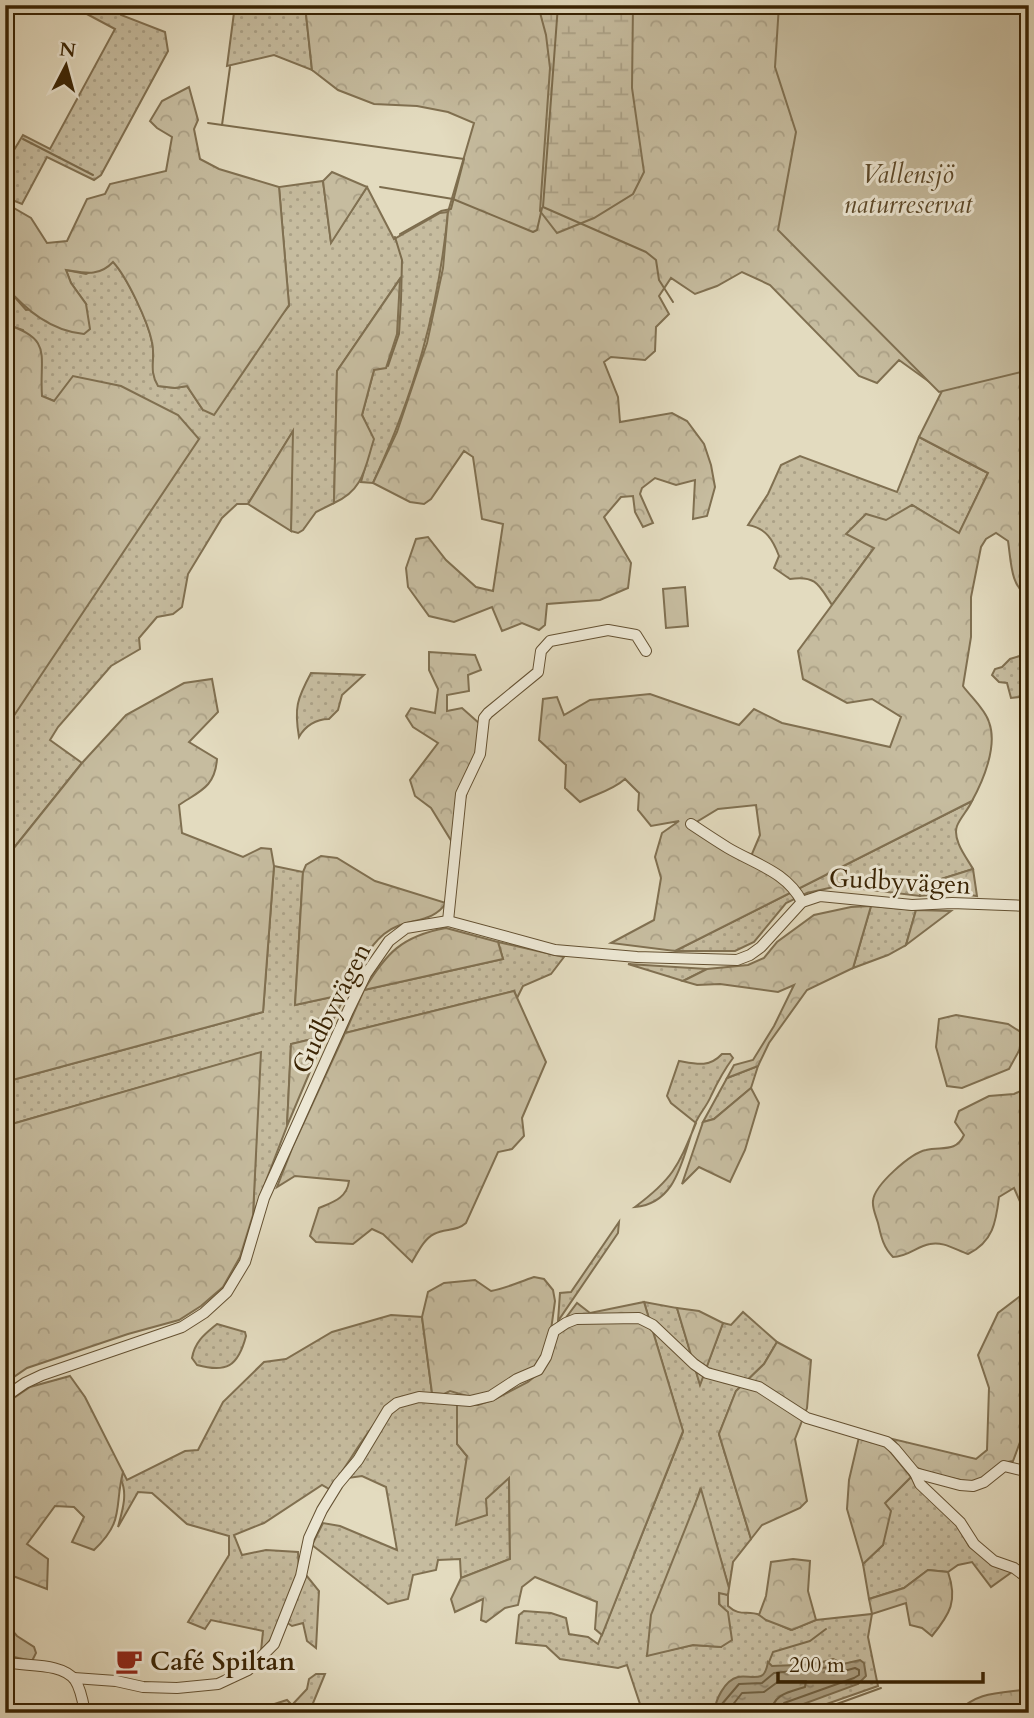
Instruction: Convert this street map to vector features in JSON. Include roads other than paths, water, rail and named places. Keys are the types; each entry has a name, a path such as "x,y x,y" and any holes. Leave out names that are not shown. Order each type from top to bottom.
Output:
{"street":[{"path":"448,921 461,794 480,754 484,718 538,672 541,651 550,641 600,631 622,631 636,635 646,651"},
{"path":"691,824 729,849 773,870 798,894 802,902"},
{"name":"Gudbyvägen","path":"5,1397 42,1375 182,1328 227,1292 245,1262 264,1198 366,974 389,942 406,928 448,921 568,951 637,957 737,960 761,947 802,902 820,896 912,905 952,903 1029,906"},
{"path":"5,1662 56,1669 74,1678 116,1681 144,1687 177,1688 218,1684 248,1670 274,1644 301,1576 309,1538 322,1510 338,1484 358,1460 388,1410 397,1403 419,1397 470,1401 491,1396 517,1378 538,1370 546,1357 554,1331 576,1320 639,1318 653,1325 707,1373 759,1387 807,1419 887,1443 915,1473 929,1496 960,1522 974,1544 994,1561 1014,1568 1029,1580"},
{"path":"915,1473 973,1486 984,1482 1004,1466 1029,1472"},
{"path":"74,1678 85,1713"}],"water":[{"path":"833,1659 843,1664 860,1660 864,1663 866,1676 858,1684 779,1713 715,1713 718,1697 729,1682 738,1677 761,1676 768,1662 772,1666 795,1665"}],"waterway":[{"path":"558,5 543,207 646,252 656,260 659,280 673,302"},
{"path":"222,125 230,67"},
{"path":"208,123 464,159 451,209 441,211 400,234"},
{"path":"23,139 93,175"},
{"path":"380,187 453,199 533,232 537,230 542,208"},
{"path":"388,366 399,334 401,300 402,260 395,237"},
{"path":"769,1662 773,1652 810,1641 826,1629"},
{"path":"812,1713 881,1688"}],"place":[{"name":"Café Spiltan","path":"129,1661"}],"park label":[{"name":"Vallensjö naturreservat","path":"908,189"}]}
